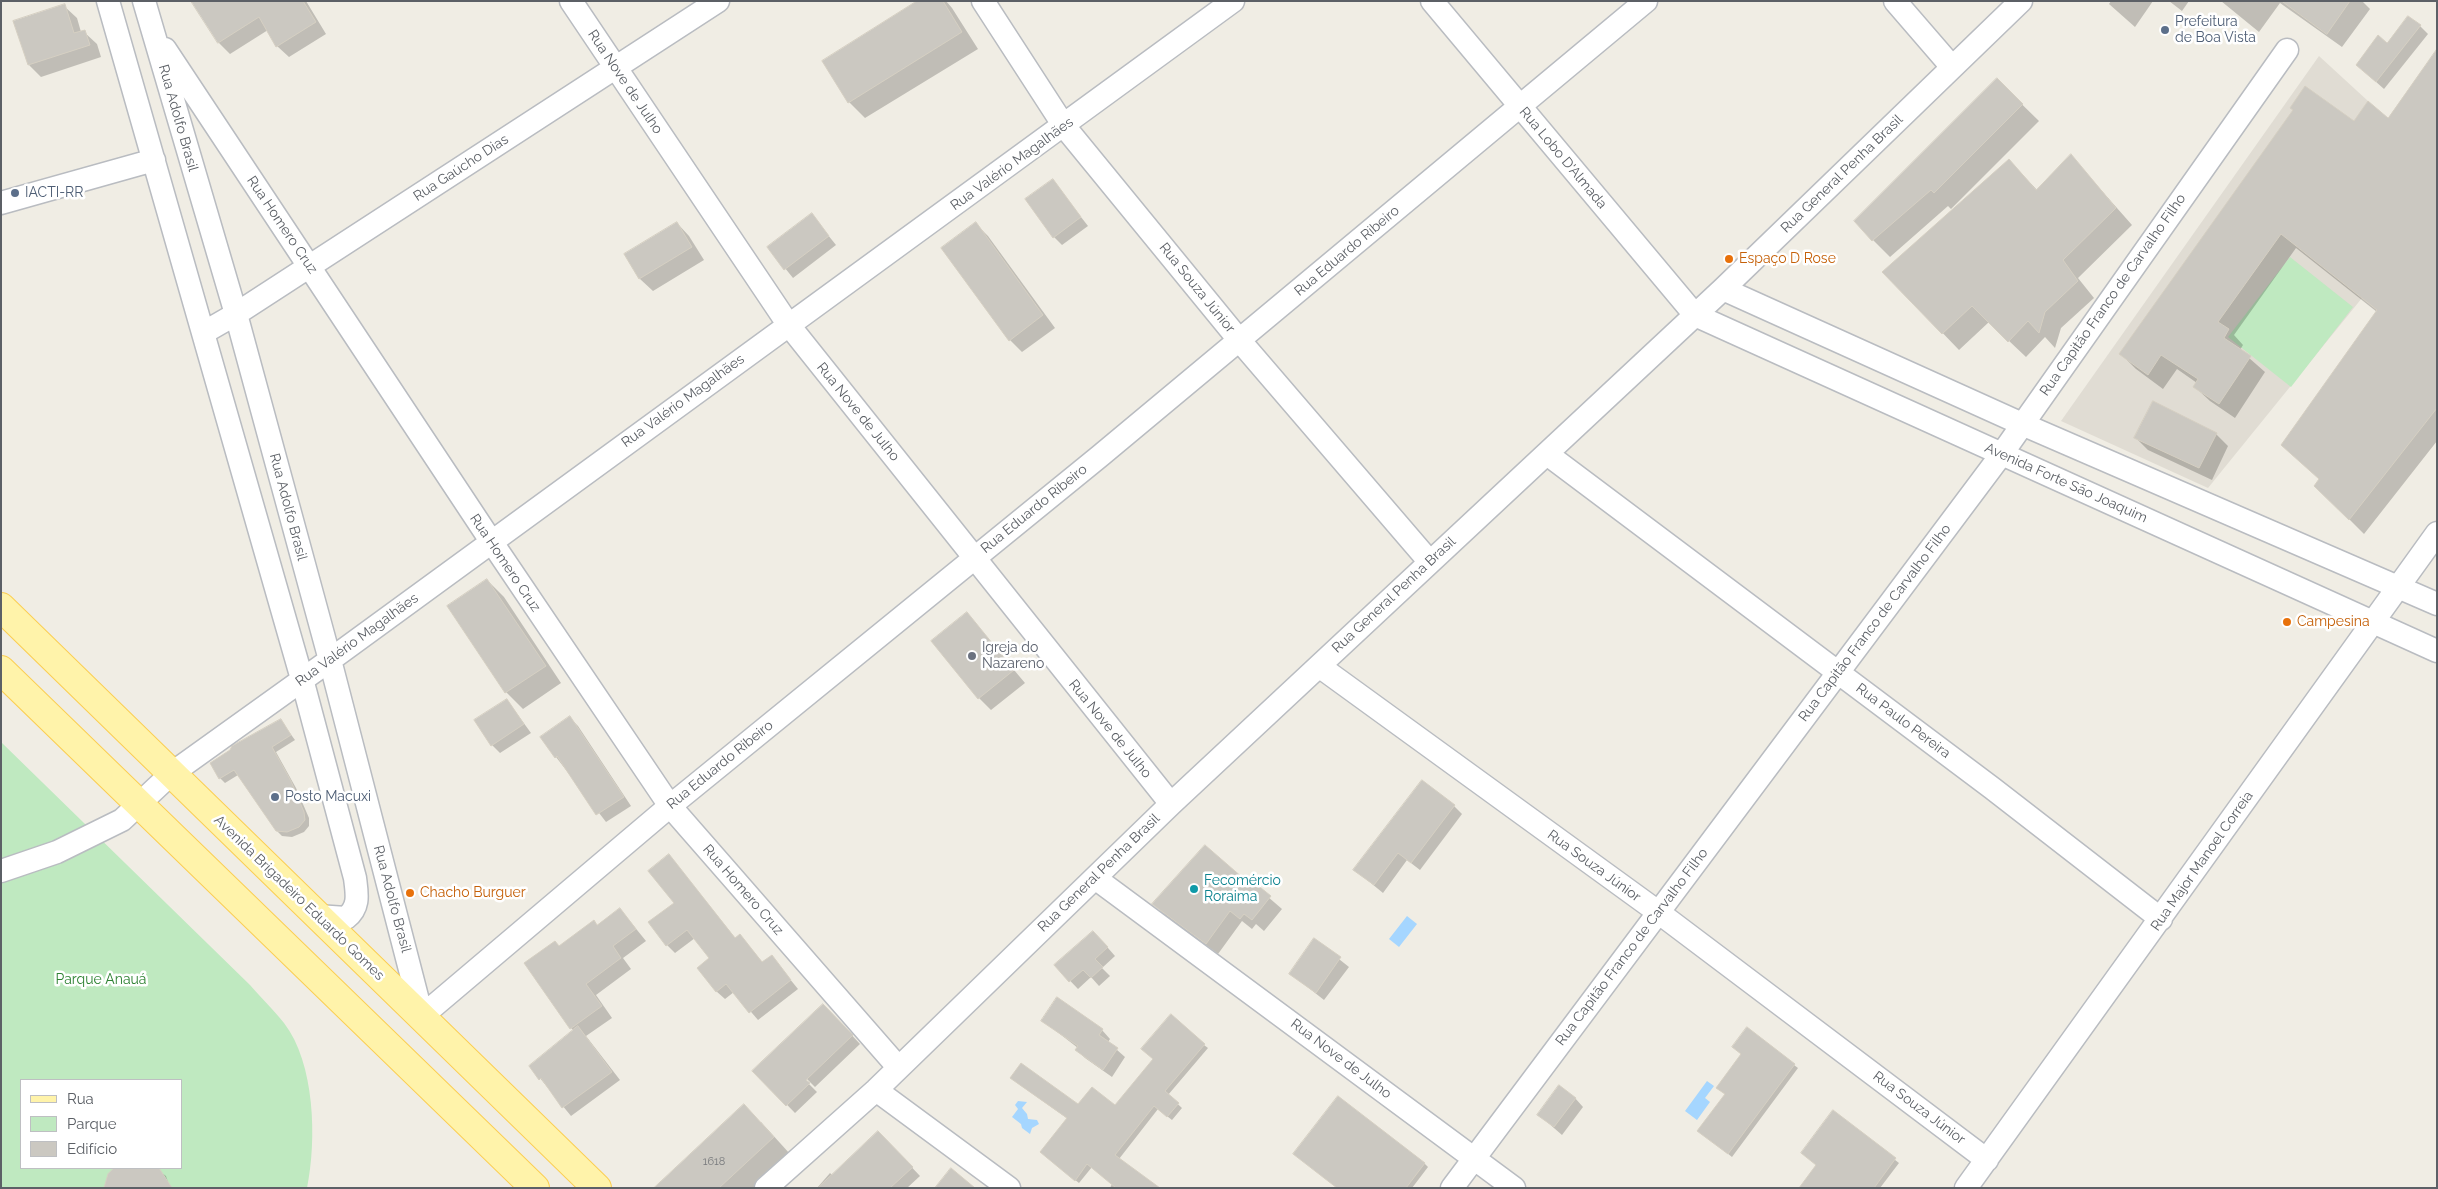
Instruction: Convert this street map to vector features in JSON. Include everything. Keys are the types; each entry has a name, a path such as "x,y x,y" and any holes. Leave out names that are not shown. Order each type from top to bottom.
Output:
{"main road":[{"name":"Avenida Brigadeiro Eduardo Gomes","path":"1,607 597,1188"},
{"path":"1,670 535,1188"}],"street":[{"path":"108,1 302,679 357,891 357,905 346,918 317,916"},
{"name":"Rua Adolfo Brasil","path":"144,1 236,314 330,660 422,1016"},
{"name":"Rua Nove de Julho","path":"571,1 788,324 1171,804"},
{"name":"Rua Gaúcho Dias","path":"203,333 236,314 718,1"},
{"name":"Rua Souza Júnior","path":"983,1 1064,126 1240,341 1429,561"},
{"name":"Rua Valério Magalhães","path":"1,872 64,849 122,820 171,774 330,660 788,324 1064,126 1233,1"},
{"name":"Rua Lobo D'Almada","path":"1432,1 1695,315"},
{"name":"Rua Eduardo Ribeiro","path":"422,1016 670,806 1240,341 1646,1"},
{"path":"1895,1 1952,67"},
{"name":"Rua General Penha Brasil","path":"766,1188 876,1090 1171,804 1429,561 1547,454 1723,289 2021,1"},
{"name":"Rua Homero Cruz","path":"152,29 491,541 670,806 898,1067"},
{"name":"Rua Capitão Franco de Carvalho Filho","path":"1452,1188 2001,455 2287,50"},
{"path":"1,203 154,160"},
{"path":"1723,289 2022,424 2437,604"},
{"name":"Avenida Forte São Joaquim","path":"1695,315 2001,455 2178,532 2437,650"},
{"name":"Rua Paulo Pereira","path":"1547,454 1838,672 2161,919"},
{"name":"Rua Major Manoel Correia","path":"1966,1188 1988,1160 2437,532"},
{"name":"Rua Souza Júnior","path":"1319,666 1658,912 1988,1160"},
{"name":"Rua Nove de Julho","path":"1095,878 1514,1188"},
{"path":"876,1090 1009,1188"}],"shaded area":[{"path":"2319,56 2368,101 2437,188 2362,298 2208,488 2061,421"}],"green space":[{"path":"2290,257 2353,307 2291,387 2228,337"},
{"name":"Parque Anauá","path":"1,742 250,985 284,1023 302,1059 308,1080 311,1102 312,1148 307,1188 1,1188"}],"water":[{"path":"1407,916 1417,924 1399,947 1389,939"},
{"path":"1707,1081 1714,1086 1705,1098 1710,1102 1697,1120 1685,1111"},
{"path":"1018,1101 1027,1102 1022,1108 1027,1114 1028,1119 1037,1120 1039,1124 1032,1128 1030,1134 1012,1117 1018,1109 1015,1105"}],"building":[{"path":"191,1 303,1 316,22 276,47 259,17 218,43"},
{"path":"917,1 943,1 962,32 848,103 822,61"},
{"path":"2282,1 2350,1 2327,34"},
{"path":"65,4 74,33 85,30 90,45 28,65 13,21"},
{"path":"2408,16 2421,25 2376,82 2356,65 2378,35 2387,43"},
{"path":"2437,49 2437,408 2349,520 2314,486 2319,479 2281,445 2377,310 2281,234 2218,322 2229,329 2224,338 2251,356 2219,404 2193,387 2198,379 2161,355 2148,375 2119,354 2293,110 2290,108 2305,86 2354,121 2368,101 2388,118"},
{"path":"1997,78 2023,104 1934,193 1931,190 1872,241 1854,221"},
{"path":"2071,154 2116,208 2063,260 2078,281 2045,312 2039,333 2028,321 2008,342 1972,306 1942,334 1882,272 2009,159 2036,190"},
{"path":"1053,179 1081,217 1053,238 1025,199"},
{"path":"812,213 829,236 784,270 767,247"},
{"path":"677,222 692,247 639,279 624,254"},
{"path":"976,222 1043,315 1009,341 941,248"},
{"path":"2153,401 2217,433 2199,468 2134,438"},
{"path":"487,579 546,666 505,693 447,606"},
{"name":"Igreja do Nazareno","path":"967,612 1014,670 978,699 931,641"},
{"path":"507,699 524,724 491,746 474,720"},
{"path":"570,716 624,797 596,815 557,756 555,758 540,737"},
{"name":"Posto Macuxi","path":"281,719 291,735 272,747 291,781 304,812 305,820 299,827 287,832 276,831 234,770 219,779 210,763 230,750 232,746"},
{"path":"1422,780 1455,805 1411,863 1398,853 1374,885 1353,870"},
{"name":"Fecomércio Roraima","path":"1205,845 1243,878 1245,875 1271,896 1252,920 1244,914 1240,919 1230,911 1206,944 1152,904"},
{"path":"669,854 735,938 740,934 762,962 772,955 791,980 749,1013 726,984 716,992 697,968 709,958 687,930 666,946 648,922 674,903 648,871"},
{"path":"620,908 636,929 613,946 621,958 586,984 602,1006 570,1029 524,963 555,941 559,946 594,920 597,925"},
{"path":"1093,931 1108,947 1095,959 1103,967 1091,978 1083,970 1069,982 1054,965"},
{"path":"1314,938 1341,957 1316,993 1289,974"},
{"path":"1057,997 1103,1029 1099,1035 1118,1048 1103,1070 1075,1050 1078,1046 1041,1021"},
{"path":"823,1004 853,1035 806,1080 810,1083 786,1106 752,1071"},
{"path":"1171,1014 1205,1044 1165,1091 1179,1103 1167,1117 1154,1106 1115,1155 1160,1188 1116,1188 1087,1164 1075,1181 1040,1152 1067,1118 1010,1078 1021,1063 1078,1104 1092,1087 1115,1105 1153,1059 1141,1049"},
{"path":"578,1026 612,1072 562,1108 541,1078 539,1080 529,1066"},
{"path":"1747,1027 1795,1064 1728,1154 1697,1131 1725,1094 1716,1088 1741,1054 1732,1047"},
{"path":"1559,1085 1576,1098 1554,1127 1537,1115"},
{"path":"1338,1096 1425,1163 1406,1188 1337,1188 1293,1154"},
{"path":"744,1104 774,1137 719,1188 654,1188"},
{"path":"1833,1110 1896,1158 1874,1188 1799,1188 1816,1165 1801,1153"},
{"path":"878,1131 913,1167 890,1188 818,1188"},
{"path":"951,1168 975,1188 935,1188"},
{"path":"113,1169 160,1169 172,1188 104,1188 108,1174"}],"place":[{"name":"Prefeitura de Boa Vista","path":"2165,30"},
{"name":"IACTI-RR","path":"15,193"},
{"name":"Espaço D Rose","path":"1729,259"},
{"name":"Campesina","path":"2287,622"},
{"name":"Igreja do Nazareno","path":"972,656"},
{"name":"Posto Macuxi","path":"275,797"},
{"name":"Fecomércio Roraima","path":"1194,889"},
{"name":"Chacho Burguer","path":"410,893"}]}
